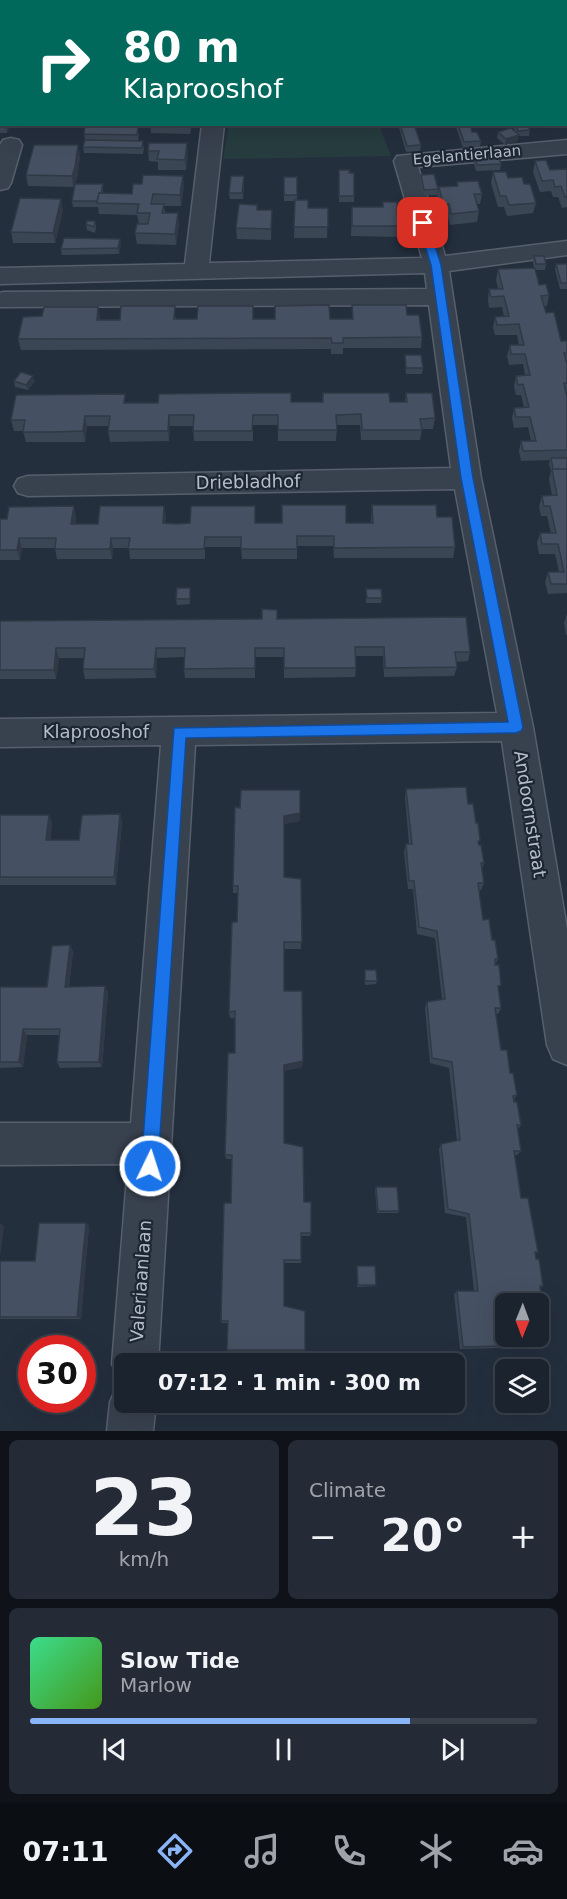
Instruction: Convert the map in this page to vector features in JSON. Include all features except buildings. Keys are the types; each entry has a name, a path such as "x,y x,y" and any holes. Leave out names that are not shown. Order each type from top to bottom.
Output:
{"street":[{"path":"196,271 213,126"},
{"path":"0,183 11,145"},
{"name":"Egelantierlaan","path":"436,265 405,161 567,147"},
{"path":"3,292 196,271 436,265 567,248"},
{"name":"Andoornstraat","path":"436,265 467,478 516,727 567,1044"},
{"path":"3,292 440,297"},
{"name":"Driebladhof","path":"28,486 467,478"},
{"name":"Klaprooshof","path":"0,733 516,727"},
{"name":"Valeriaanlaan","path":"136,1353 179,732"},
{"path":"0,1144 152,1143"},
{"path":"130,1431 132,1413"}],"green space":[{"path":"229,126 379,126 391,156 223,159"}],"route":[{"path":"150,1166 179,732 516,727 467,478 436,265 423,223"}]}
